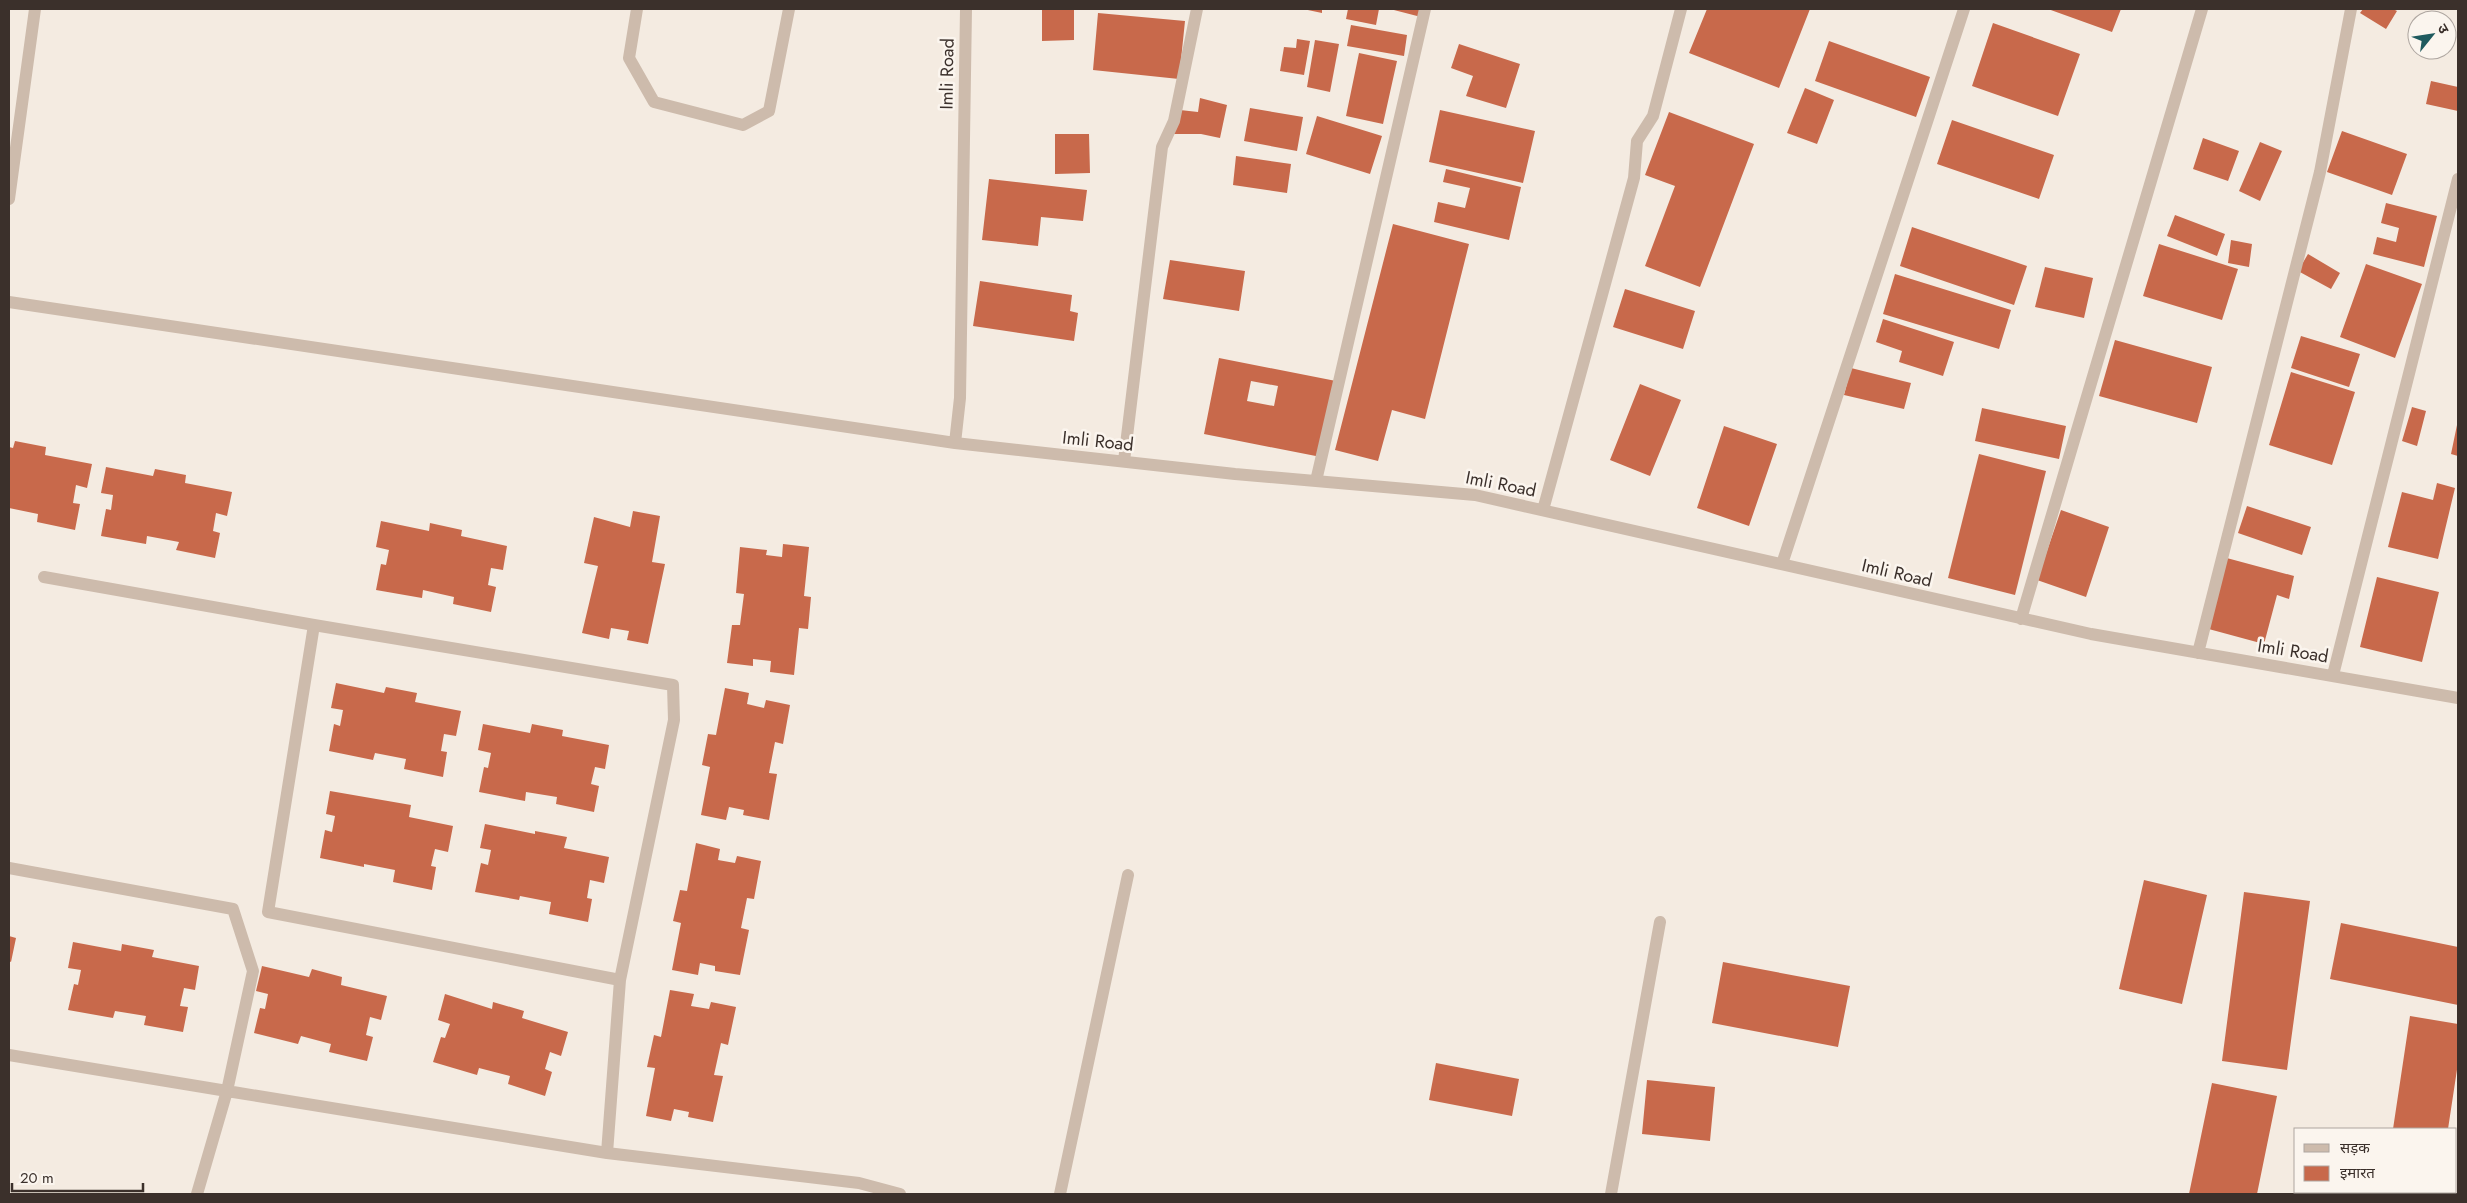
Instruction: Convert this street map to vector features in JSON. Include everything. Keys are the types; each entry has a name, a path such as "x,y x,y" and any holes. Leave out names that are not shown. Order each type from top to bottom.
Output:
{"street":[{"path":"9,199 35,9"},
{"path":"637,9 629,58 654,102 743,126 769,110 790,9"},
{"name":"Imli Road","path":"966,9 960,398 955,443 1316,481 1475,495 2091,634 2458,698"},
{"path":"1124,461 1162,148 1174,121 1197,9"},
{"path":"1316,481 1425,9"},
{"path":"1543,510 1634,178 1636,141 1653,116 1681,9"},
{"path":"1782,564 1964,9"},
{"path":"2021,619 2202,9"},
{"path":"2198,653 2320,172 2351,9"},
{"path":"2333,675 2458,179"},
{"path":"9,302 955,443"},
{"path":"44,577 314,625 673,685 674,720 620,980 607,1152"},
{"path":"314,625 268,912 620,980"},
{"path":"9,868 233,908 253,971 227,1091 197,1194"},
{"path":"1060,1194 1128,875"},
{"path":"1611,1194 1660,922"},
{"path":"9,1055 607,1152 859,1183 900,1194"}],"building":[{"path":"1042,9 1074,9 1074,40 1042,41"},
{"path":"1303,9 1322,9 1322,13"},
{"path":"1348,9 1379,9 1376,25 1346,19"},
{"path":"1390,9 1423,9 1421,17"},
{"path":"1707,9 1810,9 1779,88 1689,53"},
{"path":"2048,9 2121,9 2112,32"},
{"path":"2363,9 2393,9 2397,11 2386,29 2360,13"},
{"path":"1098,13 1185,21 1179,79 1093,70"},
{"path":"1993,23 2080,54 2058,116 1972,86"},
{"path":"1351,25 1407,35 1404,56 1347,46"},
{"path":"1297,39 1310,41 1304,75 1280,71 1284,47 1296,48"},
{"path":"1315,40 1339,44 1330,92 1307,87"},
{"path":"1829,41 1930,77 1916,117 1815,81"},
{"path":"1459,44 1520,64 1506,108 1466,96 1473,76 1451,68"},
{"path":"1359,53 1397,61 1383,124 1346,116"},
{"path":"2431,81 2458,87 2458,111 2426,104"},
{"path":"1805,88 1834,100 1817,144 1787,133"},
{"path":"1200,98 1227,105 1220,138 1201,134 1170,134 1171,109 1198,112"},
{"path":"1250,108 1303,117 1297,151 1244,141"},
{"path":"1440,110 1535,131 1523,183 1429,162"},
{"path":"1669,112 1754,144 1700,287 1645,266 1675,186 1645,175"},
{"path":"1317,116 1382,136 1370,174 1306,154"},
{"path":"1952,120 2054,155 2039,199 1937,164"},
{"path":"2342,131 2407,154 2392,195 2327,172"},
{"path":"1055,134 1089,134 1090,173 1055,174"},
{"path":"2203,138 2239,151 2228,181 2193,169"},
{"path":"2260,142 2282,151 2260,201 2239,191"},
{"path":"1236,156 1291,164 1287,193 1233,185"},
{"path":"1446,169 1521,187 1509,240 1434,222 1438,202 1465,208 1470,188 1443,182"},
{"path":"989,179 1087,190 1083,221 1041,217 1038,246 982,240"},
{"path":"2386,203 2437,216 2424,267 2373,254 2377,237 2396,242 2399,228 2381,223"},
{"path":"2175,215 2225,234 2217,256 2167,236"},
{"path":"1393,224 1469,244 1425,419 1392,410 1378,461 1335,450"},
{"path":"1912,227 2027,266 2014,305 1900,266"},
{"path":"2231,240 2252,244 2249,267 2228,263"},
{"path":"2159,244 2238,269 2222,320 2143,296"},
{"path":"2308,254 2340,273 2331,289 2298,271"},
{"path":"1170,260 1245,271 1239,311 1163,299"},
{"path":"2366,264 2422,284 2395,358 2340,337"},
{"path":"2045,267 2093,278 2084,318 2035,307"},
{"path":"1895,274 2011,310 1999,349 1883,314"},
{"path":"980,281 1072,295 1070,311 1078,313 1074,341 973,326"},
{"path":"1625,289 1695,311 1683,349 1613,327"},
{"path":"1883,319 1954,342 1943,376 1899,362 1902,351 1876,342"},
{"path":"2301,336 2360,354 2349,387 2291,368"},
{"path":"2115,340 2212,367 2197,423 2099,396"},
{"path":"1219,358 1341,382 1326,458 1204,434","holes":["1251,381 1278,386 1274,406 1247,401"]},
{"path":"1851,368 1911,383 1904,409 1844,395"},
{"path":"2291,372 2355,392 2332,465 2269,445"},
{"path":"1640,384 1681,400 1650,476 1610,460"},
{"path":"2412,407 2426,411 2417,446 2402,441"},
{"path":"1982,408 2066,426 2059,459 1975,441"},
{"path":"2458,425 2458,456 2451,454"},
{"path":"1724,426 1777,444 1749,526 1697,508"},
{"path":"15,441 46,447 45,455 92,464 87,488 76,485 73,503 80,504 75,530 37,522 38,514 9,508 9,447 13,448"},
{"path":"1979,454 2046,471 2015,595 1948,578"},
{"path":"106,467 153,476 155,469 186,475 185,483 232,492 227,516 216,513 213,531 220,533 215,558 176,550 179,542 147,536 146,544 101,536 106,509 111,510 113,495 101,493"},
{"path":"2437,483 2455,488 2438,559 2388,547 2402,492 2433,500"},
{"path":"2247,506 2311,527 2302,555 2238,533"},
{"path":"2061,510 2109,527 2086,597 2037,580"},
{"path":"633,511 660,516 652,562 665,564 648,644 627,640 629,631 611,628 609,639 582,633 598,566 584,563 594,517 630,527"},
{"path":"381,521 429,531 430,523 462,530 461,536 507,546 503,570 491,568 488,585 496,587 491,612 453,604 454,597 423,590 422,598 376,590 381,564 386,565 389,550 376,547"},
{"path":"783,544 809,547 804,596 811,597 808,629 799,628 794,675 770,672 771,661 753,659 753,666 727,663 732,625 740,625 744,594 736,593 740,547 767,550 766,555 782,557"},
{"path":"2223,557 2294,576 2289,599 2277,595 2264,644 2205,628"},
{"path":"2377,577 2439,592 2422,662 2360,647"},
{"path":"336,683 384,693 386,687 417,693 415,702 461,711 456,736 444,734 441,751 447,752 443,777 404,769 406,759 375,753 373,760 329,751 334,724 340,726 343,710 331,708"},
{"path":"725,688 749,693 747,704 764,708 766,700 790,705 783,744 775,742 769,773 777,774 769,820 743,815 744,810 729,807 726,820 701,815 710,767 702,765 708,734 716,735"},
{"path":"483,724 530,733 532,724 563,730 562,736 609,745 605,769 595,767 591,784 599,786 594,812 556,804 557,797 526,792 525,801 479,792 484,767 488,768 491,753 478,750"},
{"path":"330,791 411,805 409,817 453,826 448,852 435,849 431,866 436,867 432,890 393,882 395,870 364,864 364,867 320,858 325,830 332,832 335,816 326,814"},
{"path":"485,824 535,834 535,831 567,837 564,848 609,857 604,883 590,880 587,898 592,899 588,922 549,914 551,902 520,896 519,900 475,892 481,863 488,865 491,850 480,848"},
{"path":"696,843 720,849 718,860 735,863 737,856 761,861 754,899 747,898 741,928 749,930 740,975 715,971 715,966 700,963 698,975 672,970 681,923 673,921 680,890 687,891"},
{"path":"2144,880 2207,895 2182,1004 2119,989"},
{"path":"2244,892 2310,901 2287,1070 2222,1061"},
{"path":"2341,923 2458,947 2458,1005 2330,979"},
{"path":"9,936 16,938 11,962 9,961"},
{"path":"73,942 121,951 122,944 154,950 152,957 199,966 195,990 184,988 180,1006 188,1007 183,1032 144,1025 146,1016 115,1011 113,1018 68,1010 74,984 78,985 81,970 68,968"},
{"path":"1723,962 1850,986 1838,1047 1712,1023"},
{"path":"262,966 309,977 312,969 342,977 341,985 387,996 381,1020 370,1017 366,1035 373,1037 367,1061 329,1052 331,1044 301,1036 298,1044 254,1033 260,1008 265,1009 268,994 256,991"},
{"path":"670,990 694,994 691,1006 709,1009 711,1002 736,1007 728,1045 721,1043 714,1075 723,1076 713,1122 688,1117 689,1112 674,1109 671,1121 646,1116 655,1068 647,1067 654,1035 661,1037"},
{"path":"445,994 492,1009 493,1002 524,1011 522,1018 568,1032 561,1056 550,1052 545,1069 552,1072 545,1096 508,1084 510,1076 479,1068 477,1075 433,1062 441,1037 445,1038 450,1024 438,1020"},
{"path":"2410,1016 2458,1024 2458,1063 2448,1128 2393,1128"},
{"path":"1436,1063 1519,1079 1512,1116 1429,1100"},
{"path":"1647,1080 1715,1087 1710,1141 1642,1134"},
{"path":"2212,1083 2277,1096 2257,1194 2189,1194"}]}
